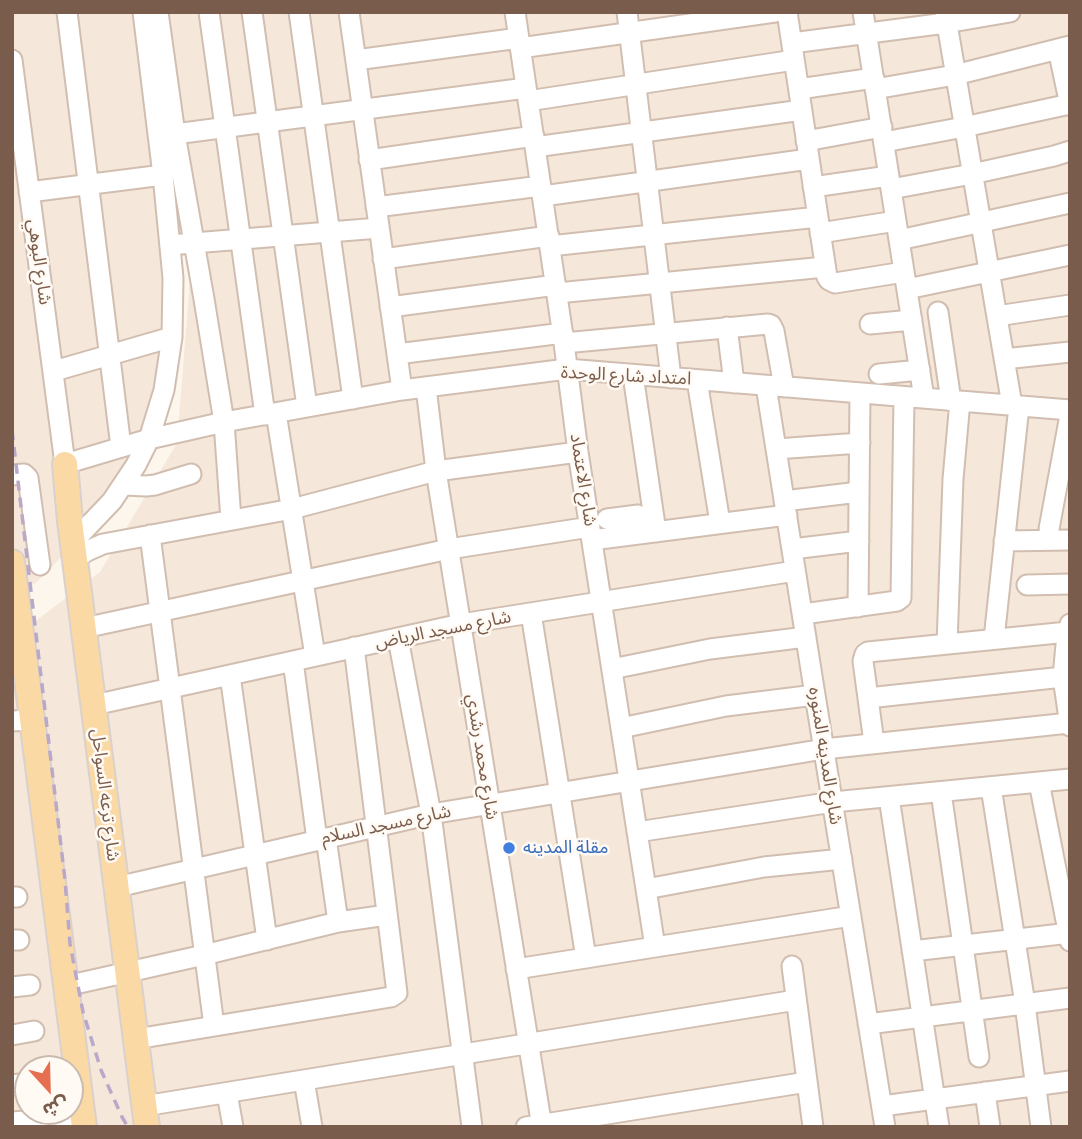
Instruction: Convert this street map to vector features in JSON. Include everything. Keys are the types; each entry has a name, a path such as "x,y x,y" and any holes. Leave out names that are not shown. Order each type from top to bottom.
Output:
{"main road":[{"name":"شارع ترعه السواحل","path":"65,464 146,1116"},
{"path":"12,562 22,721 75,1055"}],"street":[{"path":"67,12 121,447"},
{"path":"74,551 124,485 149,439 164,390 172,337 173,278 170,245 142,12"},
{"path":"158,12 175,134 224,422 231,520"},
{"path":"209,12 240,239 270,414 292,509 316,656"},
{"path":"252,12 307,407"},
{"path":"299,12 353,399"},
{"path":"349,12 402,390"},
{"name":"شارع الاعتماد","path":"514,12 564,338 578,452 597,529 601,601 655,947"},
{"path":"627,12 671,378"},
{"path":"356,60 630,33 775,12"},
{"path":"787,12 819,225 830,275"},
{"path":"803,614 897,601 901,598 914,398 920,370 863,12"},
{"path":"175,134 363,110 636,84 945,18 1010,12"},
{"path":"945,18 1004,359 1015,406 994,639"},
{"path":"376,207 648,181 883,135 964,127 1070,105 1064,48 955,75 799,89"},
{"name":"شارع البوهي","path":"12,60 65,464"},
{"path":"369,160 642,132 802,110"},
{"path":"813,187 890,183 972,174 1070,151"},
{"path":"29,192 163,175"},
{"path":"383,259 549,241 819,225 898,230 980,222 1070,203"},
{"path":"170,245 379,228"},
{"path":"390,307 556,289 660,283 830,275 906,280 989,272 1070,255"},
{"path":"997,316 1070,305"},
{"path":"938,312 956,401 947,644"},
{"path":"870,324 912,320"},
{"name":"شارع المدينه المنوره","path":"727,327 765,324 771,325 774,331 776,449 885,1127"},
{"path":"397,354 564,338 666,334 727,327 734,383"},
{"path":"54,371 172,337"},
{"path":"1004,359 1070,352"},
{"name":"امتداد شارع الوحدة","path":"65,464 149,439 224,422 402,390 567,369 1015,406 1070,413"},
{"path":"879,374 920,370"},
{"path":"633,374 649,533"},
{"path":"697,380 720,523"},
{"name":"شارع محمد رشدي","path":"426,387 436,471 528,1044 536,1126"},
{"path":"858,607 860,393"},
{"path":"1049,529 1063,487 1070,413"},
{"path":"776,449 860,443"},
{"path":"74,551 87,551 103,544 292,509 436,471 578,452"},
{"path":"12,475 24,474 28,478 40,565"},
{"path":"124,485 146,486 191,474"},
{"path":"84,628 449,549 597,529 649,533 720,523 859,492"},
{"path":"150,535 214,1026"},
{"path":"1004,541 1070,540"},
{"path":"792,549 859,541"},
{"name":"شارع مسجد الرياض","path":"94,705 461,624 796,571"},
{"path":"1027,585 1070,584"},
{"path":"531,613 586,958"},
{"path":"874,743 863,662 868,652 994,639 1068,636 1063,677 1069,715"},
{"path":"612,669 710,649 806,637"},
{"path":"398,638 432,814 472,1127"},
{"path":"136,1039 391,998 396,995 354,648"},
{"path":"293,661 321,839 338,922"},
{"path":"230,675 267,940"},
{"path":"868,698 1063,677"},
{"path":"621,728 726,706 815,695"},
{"name":"شارع مسجد السلام","path":"117,887 432,814 824,749 1069,715"},
{"path":"637,832 833,803 1070,779"},
{"path":"912,951 1069,935 1039,782"},
{"path":"991,787 1041,1127"},
{"path":"941,792 979,1057"},
{"path":"889,797 939,1127"},
{"path":"646,889 764,867 842,859"},
{"path":"66,986 338,922 387,915"},
{"path":"516,969 851,916"},
{"path":"792,965 813,1127"},
{"path":"868,1024 1069,998 1070,1005"},
{"path":"146,1116 227,1093 796,1000"},
{"path":"12,1035 34,1031"},
{"path":"304,1080 312,1127"},
{"path":"882,1106 1070,1080"},
{"path":"536,1126 807,1082"},
{"path":"985,1092 990,1127"},
{"path":"227,1093 233,1127"}],"shaded area":[{"path":"12,12 136,12 164,235 164,368 148,430 82,536 39,580 12,602"},
{"path":"163,12 1070,12 1070,1127 12,1127 12,639 100,572 177,443 191,267"}],"railway":[{"path":"12,430 65,880 70,944 83,1012 101,1070 128,1127"}],"place":[{"name":"مقلة المدينه","path":"509,848"}]}
